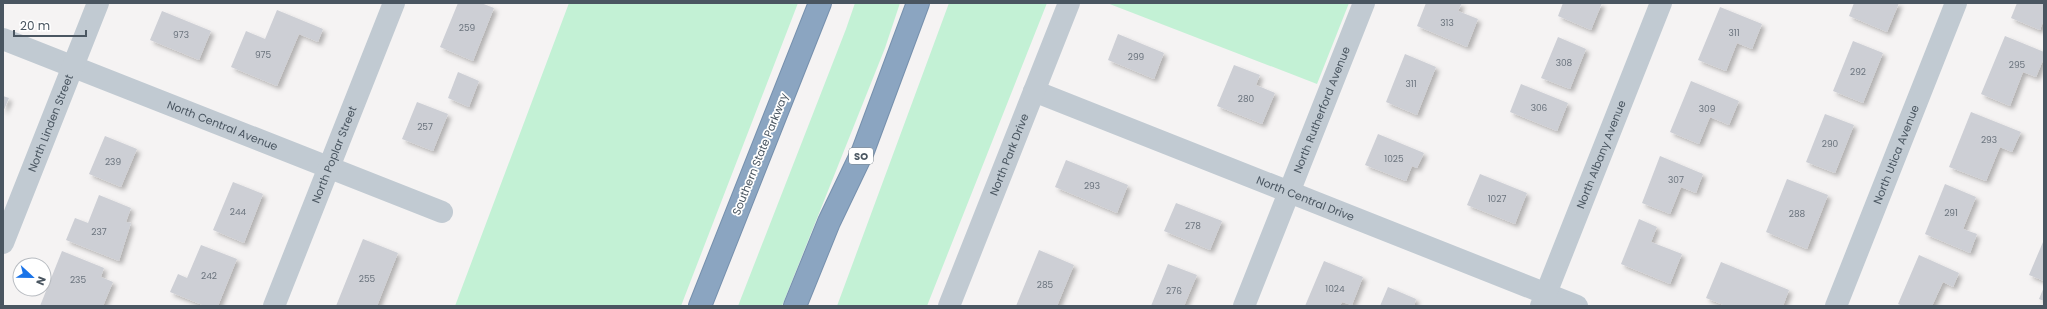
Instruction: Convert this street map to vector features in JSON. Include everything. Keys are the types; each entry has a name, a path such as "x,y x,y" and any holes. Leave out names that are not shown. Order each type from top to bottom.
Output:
{"highway":[{"name":"Southern State Parkway","path":"700,306 820,3"},
{"name":"SO","path":"795,306 829,222 863,151 918,3"}],"street":[{"name":"North Linden Street","path":"3,243 98,3"},
{"name":"North Poplar Street","path":"274,306 394,3"},
{"name":"North Park Drive","path":"949,306 1069,3"},
{"name":"North Rutherford Avenue","path":"1244,306 1364,3"},
{"name":"North Albany Avenue","path":"1544,300 1661,3"},
{"name":"North Utica Avenue","path":"1836,306 1956,3"},
{"name":"North Central Avenue","path":"3,39 442,212"},
{"name":"North Central Drive","path":"1034,91 1289,192 1544,300 1577,306"}],"green space":[{"path":"569,3 798,3 681,306 455,306"},
{"path":"855,3 900,3 885,48 782,306 738,306 846,29"},
{"path":"949,3 1047,3 927,306 837,306"},
{"path":"1107,3 1349,3 1317,84"}],"building":[{"path":"458,3 481,3 494,8 473,61 440,47"},
{"path":"1426,3 1462,3 1458,11 1478,19 1467,47 1417,26"},
{"path":"1563,3 1602,3 1591,30 1558,16"},
{"path":"1854,3 1899,3 1887,32 1849,16"},
{"path":"2017,3 2044,3 2044,19 2040,30 2011,18"},
{"path":"1720,7 1762,24 1752,49 1737,43 1726,71 1698,60"},
{"path":"277,10 323,29 318,42 299,34 277,86 231,67 246,31 265,39"},
{"path":"162,11 211,31 199,60 150,40"},
{"path":"1118,34 1164,53 1154,79 1108,60"},
{"path":"2005,36 2044,52 2044,58 2036,77 2023,72 2010,106 1981,94"},
{"path":"1558,37 1586,49 1570,89 1541,78"},
{"path":"1853,41 1883,53 1863,103 1833,91"},
{"path":"1405,54 1436,67 1417,115 1386,102"},
{"path":"1234,65 1260,75 1256,85 1275,93 1262,124 1217,106"},
{"path":"458,72 479,81 469,107 448,98"},
{"path":"1691,81 1739,101 1729,125 1710,117 1699,144 1670,132"},
{"path":"1521,84 1568,103 1557,131 1510,112"},
{"path":"3,96 9,98 3,112"},
{"path":"417,102 448,114 433,151 402,139"},
{"path":"1971,112 2021,132 2012,152 2000,147 1986,181 1949,167"},
{"path":"1825,114 1854,125 1835,173 1806,162"},
{"path":"1378,134 1424,153 1417,168 1412,166 1406,181 1365,165"},
{"path":"105,136 137,149 121,187 89,174"},
{"path":"1660,156 1703,174 1696,193 1681,187 1670,214 1642,203"},
{"path":"1066,160 1128,185 1117,213 1055,187"},
{"path":"1480,174 1527,193 1515,224 1467,205"},
{"path":"1787,179 1828,195 1807,249 1766,232"},
{"path":"233,182 263,194 244,243 213,230"},
{"path":"1945,184 1976,197 1963,229 1977,234 1970,253 1925,234"},
{"path":"99,195 131,208 126,222 131,223 119,261 66,240 75,218 88,223"},
{"path":"1176,203 1222,221 1210,250 1164,231"},
{"path":"1639,219 1657,227 1651,242 1682,254 1670,284 1621,264"},
{"path":"363,239 398,253 377,306 336,306"},
{"path":"2044,242 2044,281 2029,275"},
{"path":"201,245 237,259 218,306 205,306 170,292 178,274 187,278"},
{"path":"1039,250 1074,265 1057,306 1016,306"},
{"path":"62,251 104,268 101,277 113,282 103,306 40,306 44,297 52,297 52,276"},
{"path":"1919,255 1959,273 1953,287 1943,282 1932,306 1903,306 1898,304"},
{"path":"1324,261 1363,277 1352,305 1342,302 1340,306 1305,306"},
{"path":"1721,262 1789,290 1783,306 1726,306 1706,298"},
{"path":"1168,264 1197,275 1184,306 1151,306"},
{"path":"1388,287 1416,299 1414,306 1380,306"},
{"path":"2044,287 2044,301 2039,299"}]}
